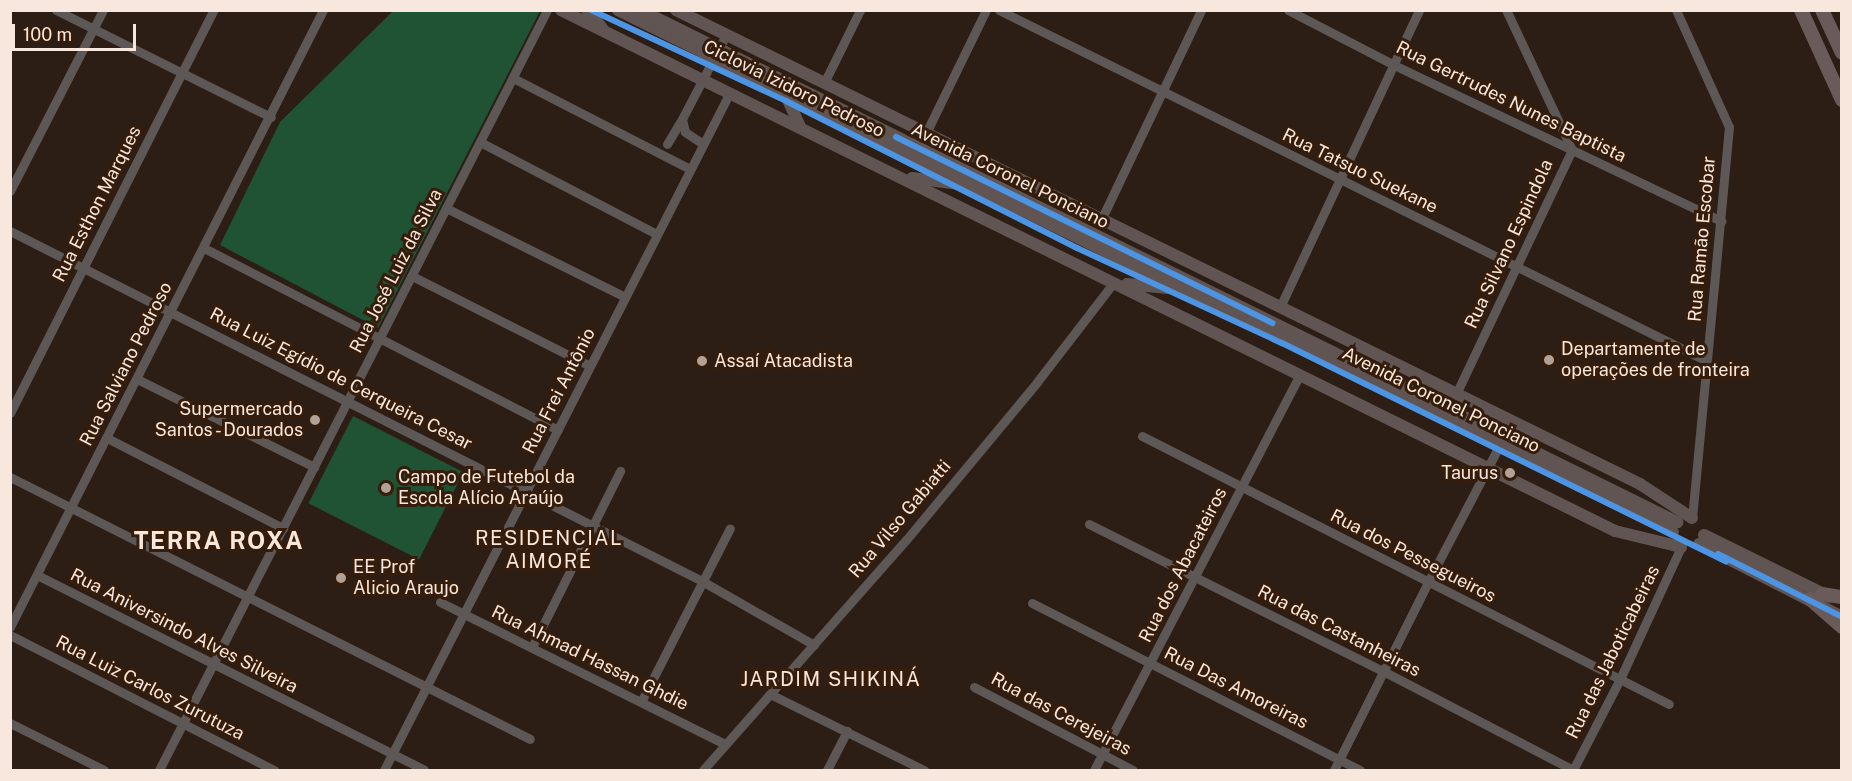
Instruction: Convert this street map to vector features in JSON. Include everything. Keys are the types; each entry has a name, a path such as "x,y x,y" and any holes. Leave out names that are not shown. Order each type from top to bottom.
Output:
{"highway":[{"path":"1801,10 1842,100"},
{"path":"1822,10 1842,53"},
{"path":"1816,596 1842,597"},
{"path":"1816,596 1842,627"}],"main road":[{"path":"561,10 800,126 1615,531 1690,548 1701,539"},
{"path":"587,10 606,32"},
{"name":"Avenida Coronel Ponciano","path":"618,10 748,69 785,93 1196,296 1348,365"},
{"path":"640,10 717,54"},
{"path":"676,10 1640,484 1700,523 1701,539"},
{"path":"748,69 838,108 909,125"},
{"path":"785,93 800,126"},
{"name":"Avenida Coronel Ponciano","path":"838,108 1273,323 1499,446 1675,527"},
{"path":"902,177 973,185"},
{"path":"1114,282 1169,290 1182,289"},
{"path":"1352,343 1348,365 1410,391 1675,527"},
{"path":"1410,391 1456,394"},
{"path":"1681,547 1675,541 1675,527 1684,518 1692,518"},
{"path":"1701,539 1816,596 1842,603"},
{"path":"1816,596 1842,617"}],"street":[{"path":"56,10 182,75 271,117"},
{"path":"10,191 103,10"},
{"name":"Rua Esthon Marques","path":"10,413 214,10"},
{"name":"Rua Salviano Pedroso","path":"10,627 271,117 323,10"},
{"name":"Rua José Luiz da Silva","path":"159,771 547,10"},
{"path":"824,83 860,10"},
{"path":"926,134 986,10"},
{"name":"Rua Tatsuo Suekane","path":"999,10 1707,362"},
{"path":"1101,219 1201,10"},
{"name":"Rua Gertrudes Nunes Baptista","path":"1288,10 1392,64 1721,221"},
{"path":"1280,307 1419,10"},
{"name":"Rua Silvano Espindola","path":"1456,394 1572,150 1506,10"},
{"name":"Rua Ramão Escobar","path":"1676,10 1729,127 1692,518"},
{"path":"667,144 726,35"},
{"path":"513,78 690,168"},
{"name":"Rua Frei Antônio","path":"384,771 730,92"},
{"path":"681,119 685,132 703,144"},
{"path":"480,142 657,234"},
{"path":"447,208 625,297"},
{"name":"Rua Luiz Egídio de Cerqueira Cesar","path":"10,231 702,581 814,645"},
{"path":"204,248 558,430"},
{"path":"412,276 590,366"},
{"name":"Rua Vilso Gabiatti","path":"704,770 906,540 1037,382 1114,282"},
{"name":"Rua dos Abacateiros","path":"1094,771 1300,374"},
{"path":"137,379 314,467"},
{"name":"Rua dos Pessegueiros","path":"1142,436 1669,704"},
{"path":"108,438 283,528"},
{"path":"1334,771 1499,446"},
{"path":"532,647 620,471"},
{"path":"10,477 530,739"},
{"name":"Rua das Castanheiras","path":"1089,524 1383,671 1573,770"},
{"path":"641,702 730,528"},
{"name":"Rua das Jaboticabeiras","path":"1573,770 1620,679 1681,547"},
{"name":"Rua Aniversindo Alves Silveira","path":"37,575 424,771"},
{"name":"Rua Ahmad Hassan Ghdie","path":"440,602 725,744"},
{"name":"Rua Das Amoreiras","path":"1032,603 1360,771"},
{"name":"Rua Luiz Carlos Zurutuza","path":"10,635 274,771"},
{"name":"Rua das Cerejeiras","path":"974,687 1133,771"},
{"path":"770,694 924,771"},
{"path":"10,723 104,771"},
{"path":"827,771 847,732"}],"green space":[{"path":"393,11 540,11 378,328 220,245 280,122"},
{"name":"Campo de Futebol da Escola Alício Araújo","path":"353,416 463,472 419,560 309,503"}],"cycle path":[{"name":"Ciclovia Izidoro Pedroso","path":"591,10 786,101 1077,248 1282,343 1726,561"},
{"path":"896,137 1273,323"},
{"path":"1718,554 1842,617"}],"place":[{"name":"Departamente de operações de fronteira","path":"1549,360"},
{"name":"Assaí Atacadista","path":"702,361"},
{"name":"Supermercado Santos - Dourados","path":"315,420"},
{"name":"Taurus","path":"1510,473"},
{"name":"Campo de Futebol da Escola Alício Araújo","path":"386,488"},
{"name":"EE Prof Alicio Araujo","path":"341,578"}],"district":[{"name":"TERRA ROXA","path":"219,541"},
{"name":"RESIDENCIAL AIMORÉ","path":"549,550"},
{"name":"JARDIM SHIKINÁ","path":"831,679"}]}
